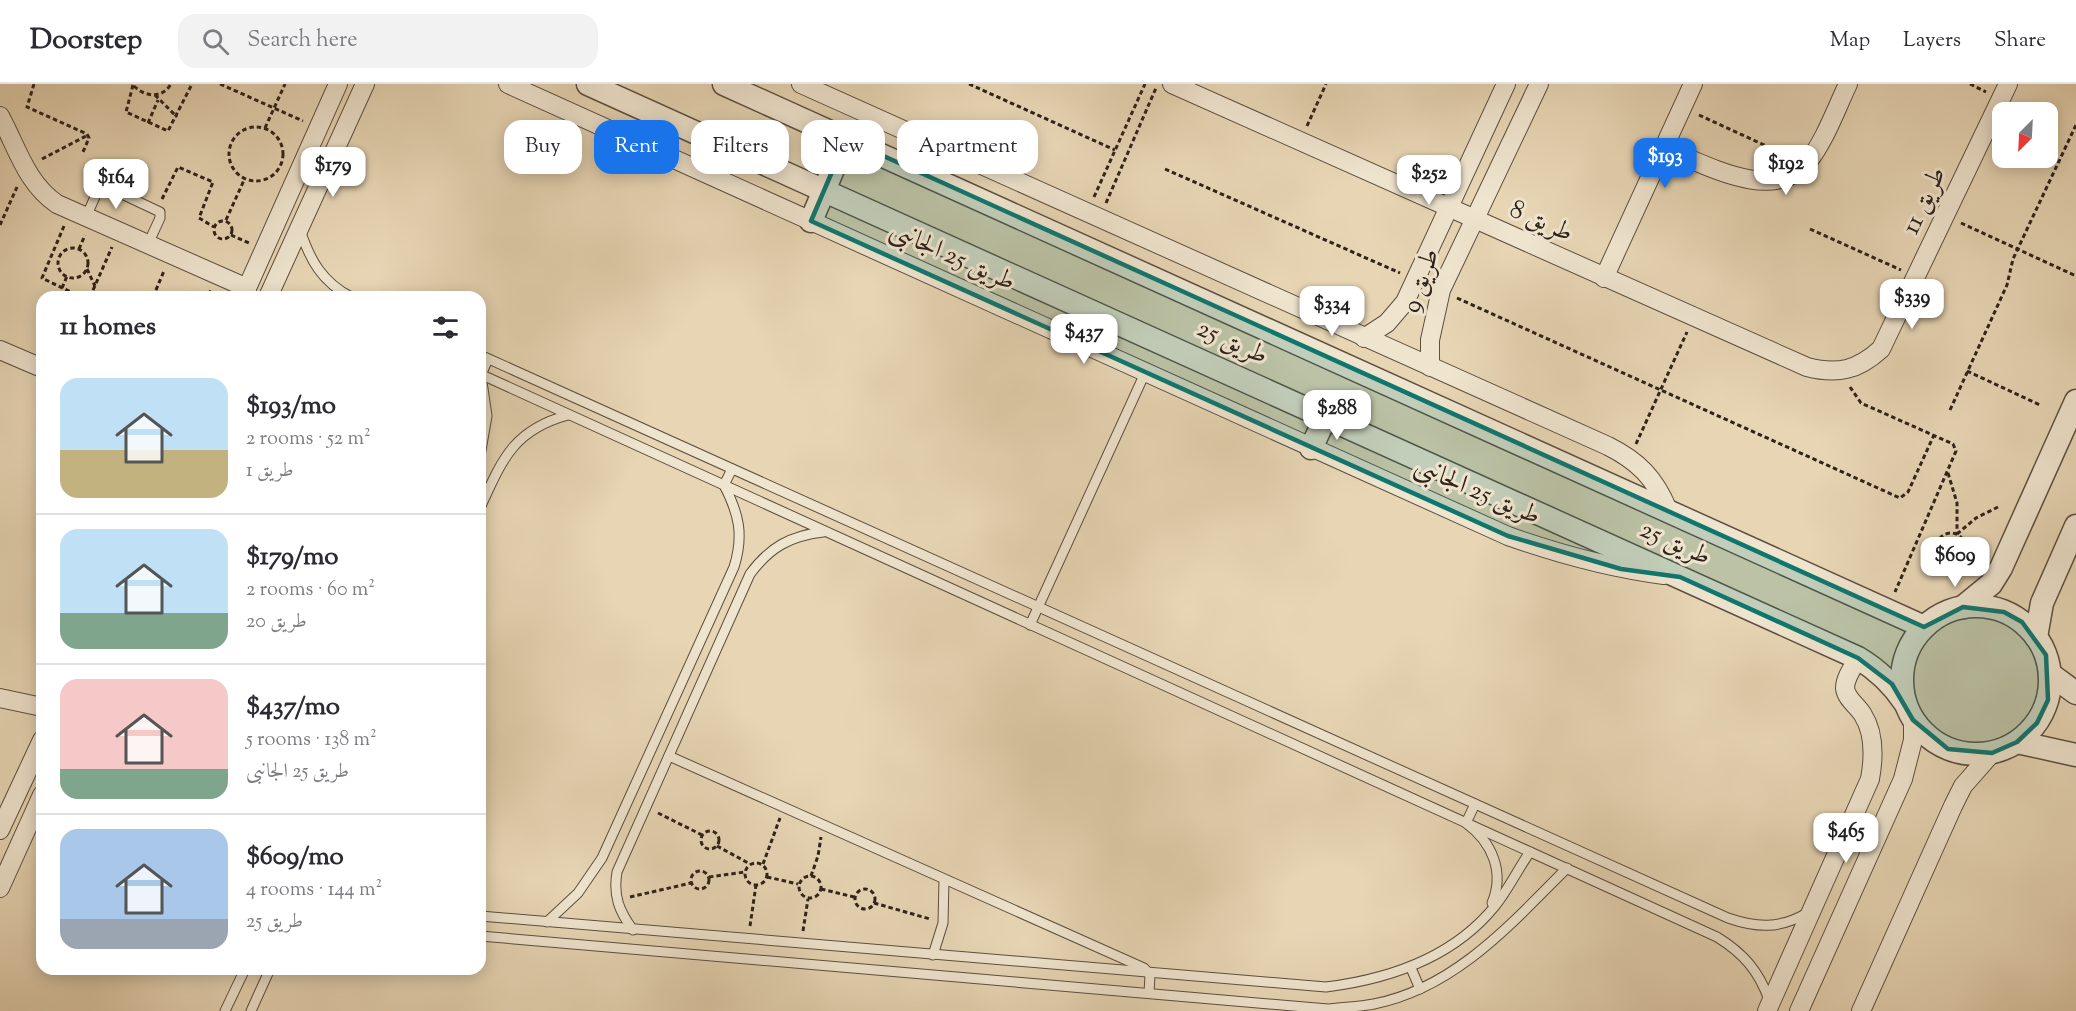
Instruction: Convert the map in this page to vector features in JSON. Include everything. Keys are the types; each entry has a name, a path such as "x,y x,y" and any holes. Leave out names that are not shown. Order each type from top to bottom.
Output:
{"street":[{"path":"246,291 338,84"},
{"path":"271,291 364,84"},
{"name":"طريق 25 الجانبى","path":"508,84 1508,536 1552,552 1621,569 1680,577"},
{"name":"طريق 25","path":"588,84 1858,658 1892,684 1909,711"},
{"name":"طريق 25","path":"724,84 804,120"},
{"path":"801,84 1630,457 1646,471 1659,489 1668,510"},
{"name":"طريق 8","path":"1172,84 1472,220 1694,317"},
{"name":"طريق 9","path":"1364,338 1387,323 1405,302 1506,84"},
{"name":"طريق 9","path":"1430,367 1430,340 1441,290 1472,220 1539,84"},
{"path":"1604,278 1693,84"},
{"path":"1664,148 1741,178 1764,182 1787,177 1806,164 1848,84"},
{"name":"طريق 11","path":"1694,317 1807,367 1827,372 1846,370 1866,363 1881,349 2008,84"},
{"path":"0,116 32,182 43,195 171,255 241,291"},
{"name":"طريق 25","path":"885,157 1924,627"},
{"path":"811,221 831,174"},
{"path":"0,350 36,365"},
{"path":"1963,607 1991,584 2001,568 2076,401"},
{"path":"1311,448 1326,417"},
{"path":"2036,637 2042,603 2076,526"},
{"path":"1799,1011 1903,779 1913,740 1901,676 1908,649 1924,627 1942,614 1963,607 1984,606 2004,612 2022,622 2036,637 2046,655 2050,674 2048,700 2041,716 2018,742 1992,753 1970,754 1948,749 1928,737 1909,711"},
{"path":"1768,1007 1870,779 1874,757 1871,736 1863,715 1846,692 1845,684 1858,658"},
{"path":"2050,674 2076,693"},
{"path":"0,698 36,706"},
{"path":"2018,742 2076,755"},
{"path":"0,830 36,753"},
{"path":"1861,1011 1963,786 1992,753"},
{"path":"21,785 36,792"},
{"path":"0,888 36,808"}],"lane":[{"path":"78,213 103,186 157,210 161,215 148,244"},
{"path":"299,228 316,269 330,285 340,291"},
{"path":"486,358 1749,926 1771,927 1792,922 1812,910"},
{"path":"1030,625 1145,372"},
{"path":"486,378 1567,868 1732,946 1756,970 1768,1007"},
{"path":"601,429 608,413"},
{"path":"486,495 501,462 513,445 529,431 547,420 568,415"},
{"path":"547,922 591,876 602,858 734,567 741,547 741,525 724,485 732,469"},
{"path":"847,541 855,524"},
{"path":"633,930 622,916 616,899 617,872 750,574 763,556 782,542 802,535 826,532"},
{"path":"694,655 711,663"},
{"path":"1151,680 1160,662"},
{"path":"1276,736 1285,718"},
{"path":"669,756 1144,968 1150,975 1149,993"},
{"path":"638,779 656,787"},
{"path":"1466,823 1474,804"},
{"path":"1466,823 1484,838 1497,870 1495,896 1483,918"},
{"path":"486,917 1150,975 1326,987 1369,982 1411,968 1442,952 1495,906 1530,852"},
{"path":"486,937 1328,1009 1375,1004 1420,989 1462,966 1500,934 1567,868"},
{"path":"933,955 943,923 945,880"},
{"path":"607,947 608,927"},
{"path":"746,959 749,940"},
{"path":"879,970 881,951"},
{"path":"1014,982 1016,963"},
{"path":"1411,968 1420,989"},
{"path":"225,1011 242,975"},
{"path":"251,1011 268,975"},
{"path":"1281,1006 1282,985"}],"path":[{"path":"34,84 27,107 88,135"},
{"path":"133,85 139,91 154,95 162,93 171,84"},
{"path":"133,85 126,112 168,131 192,84"},
{"path":"220,84 318,128"},
{"path":"265,128 285,84"},
{"path":"969,84 1115,150"},
{"path":"1093,216 1115,150 1144,84"},
{"path":"1093,216 1158,84"},
{"path":"1300,142 1326,84"},
{"path":"154,95 177,117"},
{"path":"148,123 158,100"},
{"path":"1683,107 1806,164"},
{"path":"1950,410 2007,285 2017,249 2076,125"},
{"path":"253,127 265,128 279,140 283,158 279,169 270,178 258,181 245,178 236,171 230,161 230,150 234,139 242,131 253,127"},
{"path":"83,152 88,135"},
{"path":"0,223 26,167 88,135"},
{"path":"157,210 178,167 213,182 199,218 214,227 216,237 227,238 232,229 226,221"},
{"path":"1165,169 1416,280"},
{"path":"226,221 245,178"},
{"path":"68,291 42,278 78,213"},
{"path":"1946,216 2076,276"},
{"path":"214,227 217,223 226,221"},
{"path":"1810,229 1917,277"},
{"path":"93,291 119,231"},
{"path":"87,269 75,278 67,276 61,272 59,257 71,248 85,254 87,269 95,286"},
{"path":"156,291 171,255"},
{"path":"62,288 67,276"},
{"path":"1441,290 1900,498 1908,492 1934,435"},
{"path":"1630,457 1694,317"},
{"path":"1846,370 1848,383 1861,403 1953,444 1956,451 1887,610"},
{"path":"1967,371 2040,405"},
{"path":"1948,473 1958,503 1957,534 1965,545 1964,553 1952,561 1945,560 1936,548 1943,535 1957,534 1976,519 1998,507"},
{"path":"767,877 763,864 784,807"},
{"path":"646,808 702,835 714,832 718,838 717,846"},
{"path":"811,876 818,856 822,824"},
{"path":"702,835 703,846 710,849 717,846"},
{"path":"717,846 750,864 763,864"},
{"path":"750,864 745,872 746,878 756,885"},
{"path":"691,883 693,875 700,871 709,877 745,872"},
{"path":"805,876 811,876 820,883 819,895 808,898 802,896 798,884 805,876"},
{"path":"616,899 691,883 701,890 708,886 709,877"},
{"path":"749,940 751,903 756,885 767,877 798,884"},
{"path":"821,889 855,897"},
{"path":"860,890 868,890 874,895 874,903 867,909 862,909 855,902 855,897 860,890"},
{"path":"798,944 805,921 808,898"},
{"path":"874,903 943,923"}],"highlighted area":[{"path":"846,139 1924,627 1963,607 2004,612 2022,622 2046,655 2048,700 2037,723 2017,742 1992,753 1948,749 1913,720 1892,684 1858,658 1680,577 1621,569 1508,536 811,221"}]}
